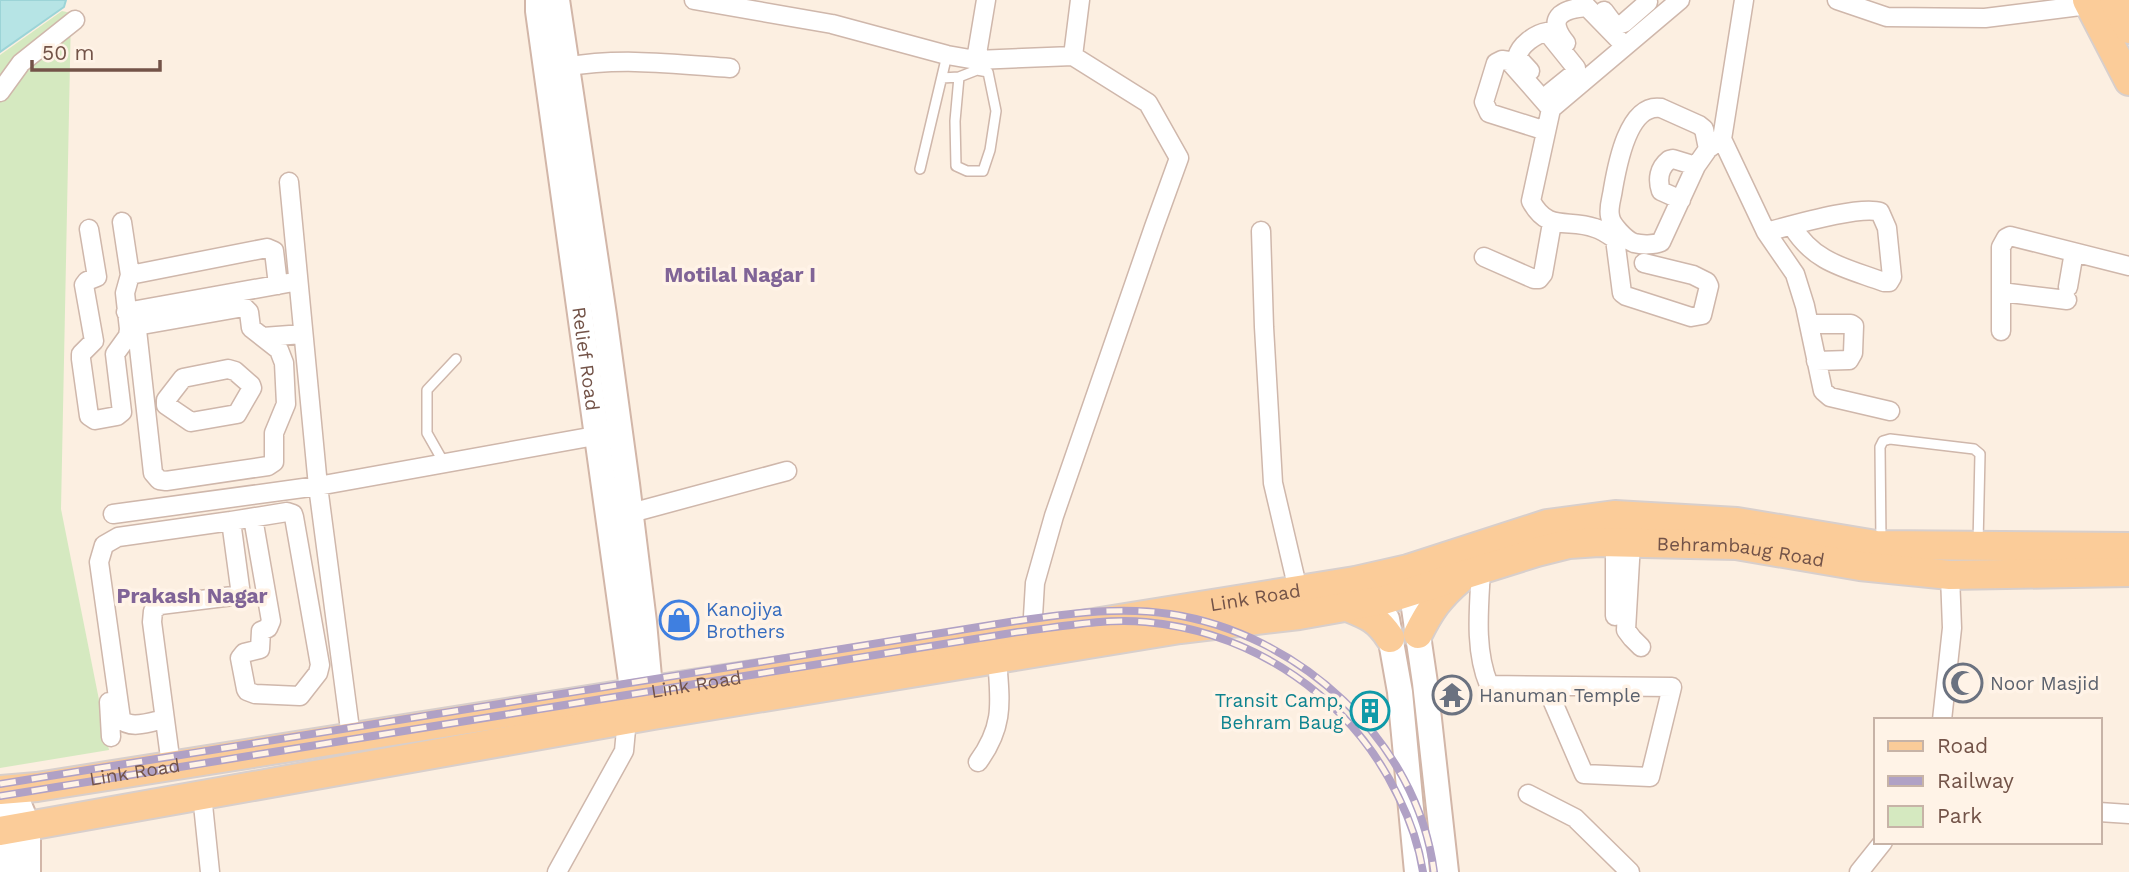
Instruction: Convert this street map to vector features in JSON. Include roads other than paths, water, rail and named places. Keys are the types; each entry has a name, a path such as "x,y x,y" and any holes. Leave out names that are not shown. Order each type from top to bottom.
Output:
{"main road":[{"path":"2101,2 2129,29"},
{"path":"2101,2 2129,81"},
{"name":"Behrambaug Road","path":"1410,581 1547,524 1615,515 1737,522 1882,545 2129,547"},
{"name":"Behrambaug Road","path":"1410,581 1473,573 1537,551 1569,544 1623,542 1736,545 1860,566 1950,575 2129,572"},
{"path":"1410,581 1367,596 1380,623 1404,636 1443,593 1473,573"},
{"name":"Link Road","path":"11,829 202,795 640,707 1032,633 1298,590 1367,596"},
{"name":"Link Road","path":"6,789 37,787 351,737 640,707 997,659 1180,629 1299,615 1367,596"}],"street":[{"name":"Relief Road","path":"538,0 609,434 631,513 644,622 640,707"},
{"name":"Relief Road","path":"557,0 640,707"},
{"path":"694,0 832,24 947,55 976,60 1073,56 1148,103 1180,158 1054,516 1035,583 1032,633"},
{"path":"976,60 986,0"},
{"path":"1073,56 1080,0"},
{"path":"1596,0 1613,23 1618,25 1659,5"},
{"path":"1744,0 1715,144 1696,166 1663,240 1658,244 1634,243 1612,223 1609,211 1618,159 1631,126 1647,110 1655,107 1699,125 1715,144 1766,232 1795,274 1823,391 1830,397 1890,411"},
{"path":"1837,0 1887,17 1985,19 2101,2"},
{"path":"1644,263 1693,275 1707,282 1709,286 1702,315 1691,317 1626,296 1622,293 1615,239 1594,227 1552,223 1537,213 1531,201 1541,130 1550,101 1591,75 1625,46 1659,5"},
{"path":"1591,75 1556,29 1560,15 1572,8 1587,7 1625,46"},
{"path":"0,92 20,63 75,20"},
{"path":"1541,130 1489,113 1484,102 1496,63 1509,61 1550,101"},
{"path":"566,67 592,62 615,62 730,68"},
{"path":"1681,200 1661,191 1660,169 1673,159 1696,166"},
{"path":"289,182 318,485 351,737"},
{"path":"1766,232 1792,226 1868,209 1880,212 1887,228 1892,277 1889,282 1884,282 1822,258 1802,242 1792,226"},
{"path":"89,229 97,277 85,283 94,341 84,349 80,359 89,416 94,420 120,415 123,409 115,358 116,351 128,336 129,329 126,288 130,275 122,222"},
{"path":"1484,257 1539,279 1543,274 1552,223"},
{"path":"1261,231 1273,483 1298,590"},
{"path":"2001,331 2001,247 2006,238 2010,236 2129,266"},
{"path":"130,275 267,248 274,251 278,285"},
{"path":"2001,292 2068,294 2074,252"},
{"path":"126,312 298,281"},
{"path":"244,307 249,312 251,328 263,337 279,350 284,363 286,404 274,433 275,459 272,464 162,481 155,477 137,334 139,327 244,307"},
{"path":"1809,324 1854,326 1853,353 1849,360 1816,360"},
{"path":"263,337 303,334"},
{"path":"84,349 121,343"},
{"path":"145,406 165,403"},
{"path":"281,417 311,414"},
{"path":"113,514 318,485 609,434"},
{"path":"631,513 788,471"},
{"path":"164,719 130,725 121,719 99,562 104,545 118,537 231,521 253,517 287,512 293,514 320,665 318,673 300,696 255,694 246,689 240,658 244,653 260,649 261,631 270,625 253,517"},
{"path":"231,521 241,595"},
{"path":"1615,628 1623,542"},
{"path":"1623,542 1626,630 1642,647"},
{"path":"1473,573 1479,603 1482,667 1489,685 1672,687 1650,777 1584,774 1546,686"},
{"path":"1942,718 1952,628 1950,575"},
{"path":"1410,581 1400,692 1416,872"},
{"path":"171,765 152,622 153,611 160,605 266,592"},
{"path":"1367,596 1404,636 1446,872"},
{"path":"978,762 996,730 1001,709 997,659"},
{"path":"106,666 111,737"},
{"path":"557,872 624,751 640,707"},
{"path":"6,789 11,829 28,872"},
{"path":"1528,794 1575,818 1630,872"},
{"path":"202,795 210,872"},
{"path":"2101,811 2129,814"},
{"path":"5,872 11,829"},
{"path":"1859,872 1880,844"}],"lane":[{"path":"920,169 947,55"},
{"path":"942,78 959,77 977,70 988,72 996,111 990,150 983,171 967,171 956,166 955,121 959,77"},
{"path":"444,463 427,433 427,390 456,359"},
{"path":"1882,545 1880,447 1883,441 1891,439 1974,449 1980,454 1978,546"}],"water":[{"path":"0,0 66,0 64,7 0,52"}],"railway":[{"path":"0,784 1016,621 1093,612 1151,612 1217,625 1263,644 1305,669 1344,701 1377,737 1404,779 1423,824 1434,872"},
{"path":"0,796 1018,632 1130,621 1186,628 1224,640 1261,656 1295,676 1326,701 1354,729 1378,761 1398,796 1416,843 1423,872"}],"place":[{"name":"Kanojiya Brothers","path":"679,620"},
{"name":"Noor Masjid","path":"1963,683"},
{"name":"Hanuman Temple","path":"1452,695"},
{"name":"Transit Camp, Behram Baug","path":"1370,711"}],"district":[{"name":"Motilal Nagar I","path":"740,274"},
{"name":"Prakash Nagar","path":"192,595"}]}
